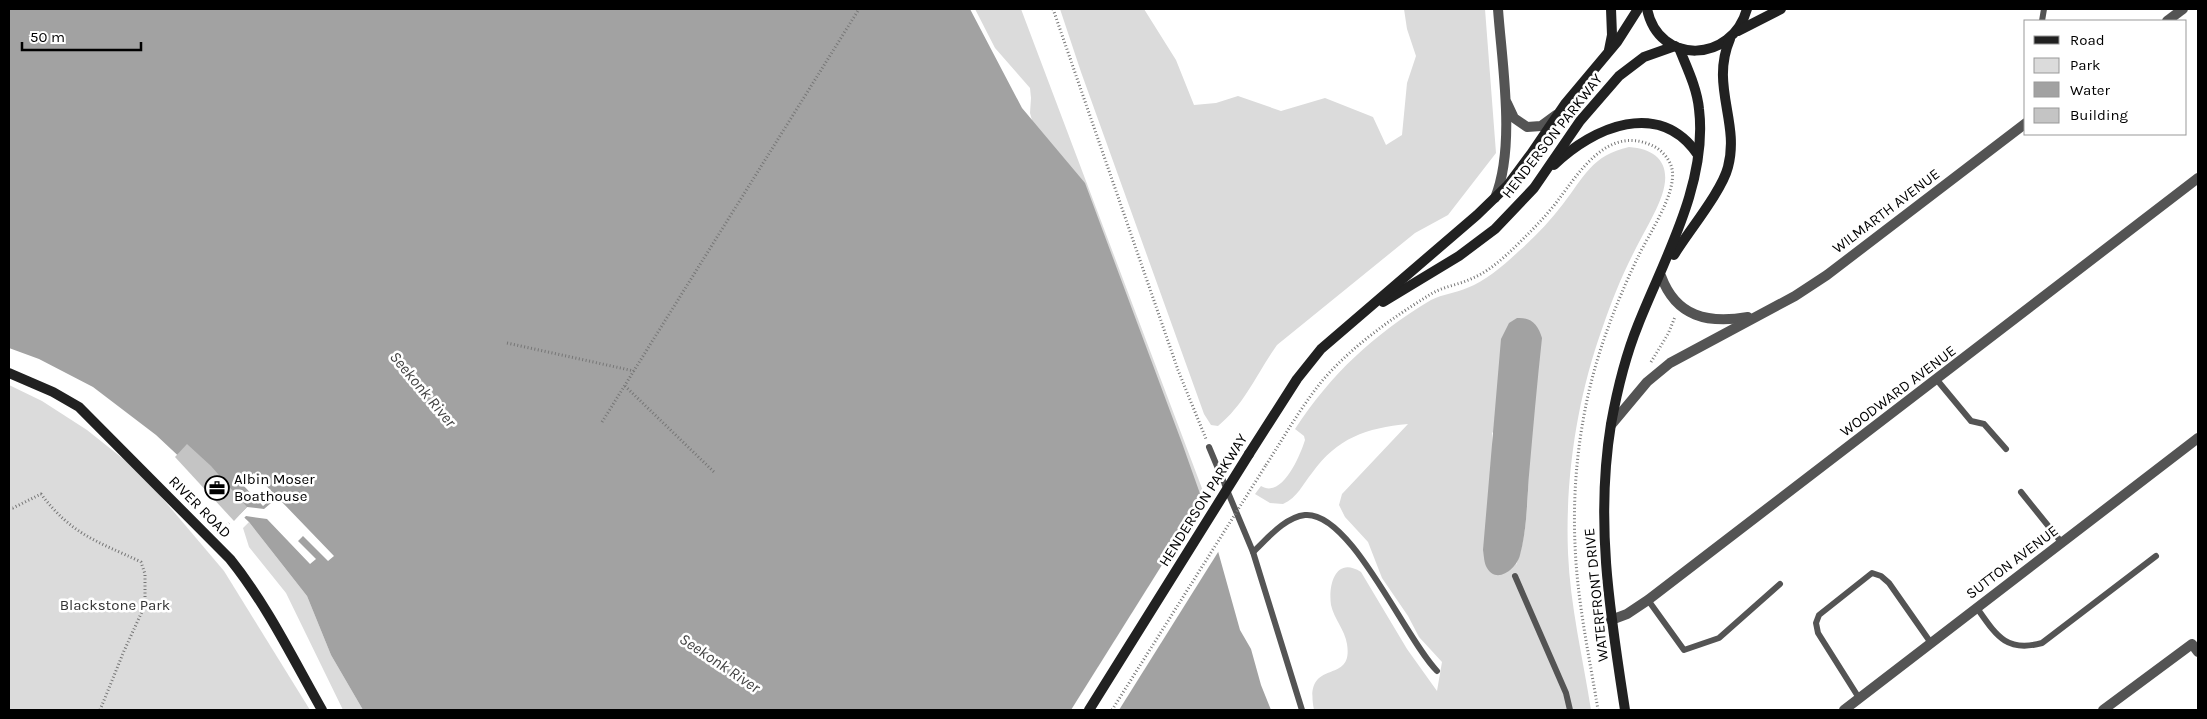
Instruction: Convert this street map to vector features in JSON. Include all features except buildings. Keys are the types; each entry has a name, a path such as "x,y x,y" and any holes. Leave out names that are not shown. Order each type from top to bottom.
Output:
{"main road":[{"path":"1608,53 1612,35 1611,9"},
{"name":"HENDERSON PARKWAY","path":"1089,710 1249,454 1309,363 1321,349 1356,318 1495,199 1520,170 1558,114 1608,53 1638,9"},
{"path":"1647,9 1658,33 1677,47"},
{"path":"1732,36 1744,19 1747,9"},
{"name":"HENDERSON PARKWAY","path":"1356,318 1477,243 1510,214 1543,176 1580,121 1623,72 1644,57 1677,47 1691,51 1717,47 1732,36 1781,9"},
{"name":"WATERFRONT DRIVE","path":"1660,276 1720,185 1728,167 1731,153 1730,130 1722,78 1724,56 1732,36"},
{"name":"WATERFRONT DRIVE","path":"1625,710 1611,620 1603,530 1604,482 1611,425 1630,348 1642,314 1660,276 1688,200 1698,155 1699,109 1691,76 1677,47"},
{"path":"1543,176 1564,156 1591,136 1631,123 1650,124 1668,129 1684,138 1698,155"},
{"name":"RIVER ROAD","path":"9,373 52,392 79,407 230,559 247,580 269,615 322,710"}],"street":[{"path":"1495,199 1505,160 1504,98 1498,9"},
{"path":"2168,20 2183,9"},
{"path":"1504,98 1514,118 1527,127 1541,126 1558,114"},
{"name":"WILMARTH AVENUE","path":"1611,425 1633,396 1661,369 1795,296 1827,275 2024,125"},
{"name":"WOODWARD AVENUE","path":"1611,620 1627,614 1648,600 2198,179"},
{"name":"WILMARTH AVENUE","path":"1660,276 1674,300 1683,309 1694,315 1729,319 1759,314"},
{"name":"SUTTON AVENUE","path":"1844,710 2198,438"},
{"path":"2103,710 2192,644 2198,652"}],"lane":[{"path":"1937,380 1971,421 1984,424 2006,449"},
{"path":"1209,447 1252,552 1302,710"},
{"path":"2021,492 2062,543"},
{"path":"1252,552 1295,517 1317,516 1327,521 1340,531 1360,555 1423,656 1437,671"},
{"path":"1977,608 2006,642 2015,646 2028,647 2042,643 2156,556"},
{"path":"1859,698 1818,633 1816,623 1819,615 1872,573 1881,576 1889,583 1931,643"},
{"path":"1514,576 1566,693 1570,710"},
{"path":"1648,600 1684,650 1719,638 1780,584"}],"path":[{"path":"602,422 859,9"},
{"path":"1053,9 1178,370 1209,447"},
{"path":"1112,710 1297,416 1323,381 1366,339 1430,294 1469,280 1489,268 1538,224 1583,166 1601,150 1621,142 1634,141 1654,146 1669,160 1672,169 1672,180 1663,206 1624,287 1602,345 1589,397 1576,482 1574,523 1577,576 1598,710"},
{"path":"1652,366 1650,361 1668,334 1676,314"},
{"path":"507,343 634,371"},
{"path":"624,386 714,472"},
{"path":"9,508 13,508 41,494 68,524 86,537 141,562 145,574 145,606 100,710"}],"green space":[{"path":"975,9 1021,9 1206,499 1194,515 1033,124 1030,113 1030,88 995,48"},
{"path":"1060,9 1144,9 1176,60 1194,105 1216,103 1238,96 1281,111 1325,98 1373,117 1386,145 1402,135 1407,83 1416,56 1407,29 1404,9 1485,9 1496,153 1448,215 1415,233 1277,345 1236,408 1218,426 1211,425 1204,414"},
{"path":"1629,147 1639,148 1655,155 1664,167 1665,184 1659,202 1625,271 1602,329 1586,383 1574,439 1569,496 1569,573 1591,710 1314,710 1313,693 1316,683 1321,676 1343,665 1347,657 1346,639 1332,610 1330,597 1335,575 1345,567 1361,572 1407,649 1437,691 1442,662 1419,637 1408,616 1382,578 1368,542 1345,517 1339,505 1342,494 1408,424 1379,428 1342,443 1322,461 1296,494 1283,504 1270,503 1255,494 1261,486 1276,487 1289,474 1305,440 1304,436 1295,429 1324,390 1355,357 1390,327 1431,300 1474,285 1495,272 1542,229 1597,161 1616,151","holes":["1492,432 1529,474 1524,532 1516,565 1493,457"]},
{"name":"Blackstone Park","path":"9,385 42,401 87,430 141,473 224,571 310,710 9,710"},
{"path":"249,522 307,596 331,655 363,710 343,710 286,593 249,547 243,528"}],"water":[{"name":"Seekonk River","path":"9,9 970,9 1022,108 1085,183 1209,519 1240,630 1251,649 1261,685 1271,710 363,710 331,655 307,596 249,522 156,435 93,387 39,359 9,348"},
{"path":"1517,318 1527,319 1534,323 1539,329 1542,338 1524,535 1520,555 1515,565 1506,573 1496,575 1487,568 1483,550 1501,339 1509,323"}],"pier":[{"path":"254,473 334,556 328,561 303,536 298,541 316,559 310,564 267,519 246,516 243,519 239,515 247,507 264,509 271,503 269,501 263,506 242,484"},
{"path":"1204,498 1220,549 1119,710 1071,710"}],"place":[{"name":"Albin Moser Boathouse","path":"217,488"}]}
